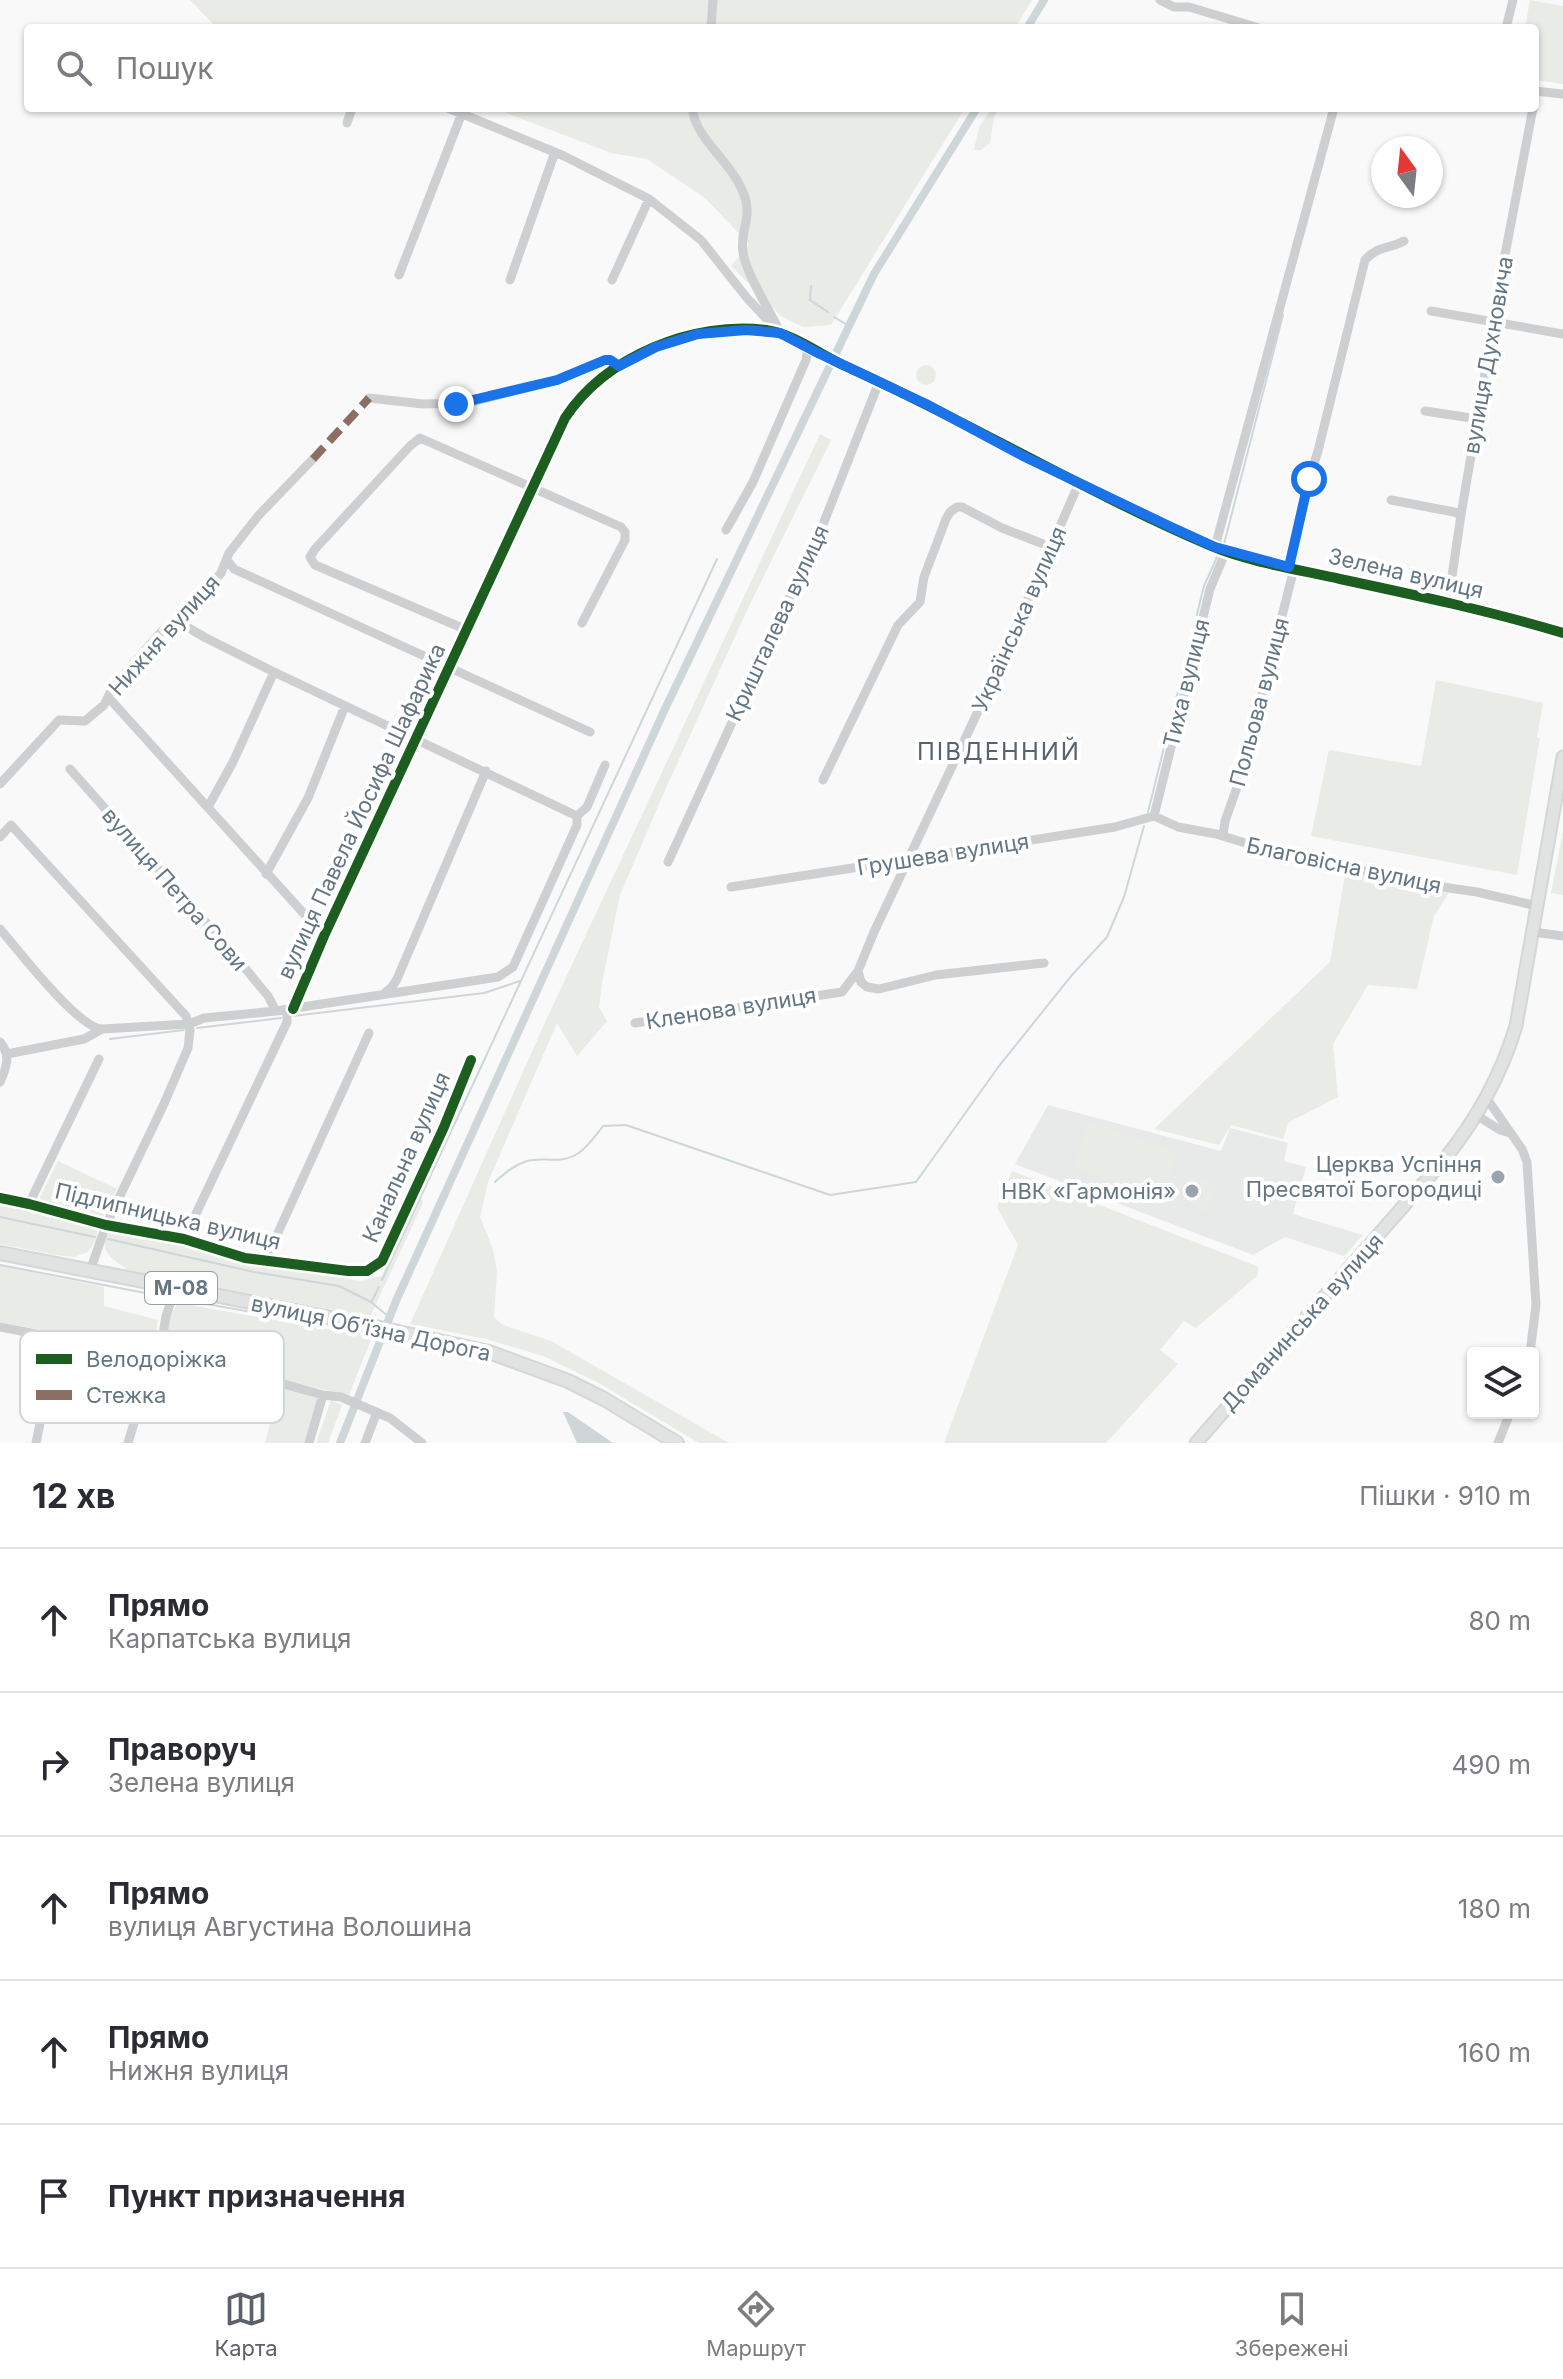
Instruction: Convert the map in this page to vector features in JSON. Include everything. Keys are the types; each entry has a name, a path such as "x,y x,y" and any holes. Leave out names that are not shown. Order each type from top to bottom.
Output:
{"highway":[{"name":"вулиця Обʼїзна Дорога","path":"0,1253 489,1352 551,1373 604,1399 677,1443"}],"main road":[{"name":"Доманинська вулиця","path":"1196,1443 1443,1161 1476,1115 1516,1026 1563,757"}],"street":[{"path":"711,24 713,0"},
{"path":"1160,0 1174,7 1189,7 1246,24"},
{"path":"1507,24 1513,0"},
{"path":"1539,93 1563,94"},
{"path":"347,123 351,112"},
{"path":"693,112 701,134 727,163 743,192 749,212 742,249 745,261 780,333"},
{"path":"1215,547 1333,112"},
{"name":"вулиця Духновича","path":"1448,603 1504,260 1532,112"},
{"path":"399,275 462,113 555,152 649,199 701,240 747,298 780,333"},
{"path":"510,280 555,152"},
{"path":"612,280 649,199"},
{"name":"Польова вулиця","path":"1223,836 1365,260 1375,249 1393,247 1404,241"},
{"path":"1431,311 1563,334"},
{"path":"369,398 456,404 557,380 605,360 619,366 656,347 698,334 746,330 780,333"},
{"name":"Зелена вулиця","path":"780,333 926,404 1025,457 1215,547 1291,568 1508,616 1563,633"},
{"path":"726,530 753,482 806,360 808,348"},
{"name":"вулиця Павела Йосифа Шафарика","path":"184,1239 287,1022 285,1010 324,936 565,418 588,389 619,366"},
{"name":"Кришталева вулиця","path":"668,862 824,522 879,382"},
{"path":"1425,411 1478,419"},
{"path":"467,630 312,562 312,553 420,438 621,527 625,540 582,623"},
{"name":"Нижня вулиця","path":"0,784 59,720 85,721 104,705 113,687 162,631 191,608 221,573 229,553 258,516 313,459"},
{"name":"Українська вулиця","path":"858,971 989,688 1079,483"},
{"path":"1391,500 1461,515"},
{"path":"823,780 898,625 920,602 924,577 950,512 962,507 1002,528 1051,547"},
{"name":"Тиха вулиця","path":"1154,816 1210,589 1226,551"},
{"path":"227,560 234,569 590,732"},
{"path":"175,620 274,672 577,816"},
{"path":"208,807 233,762 274,672"},
{"path":"108,697 324,936"},
{"path":"266,874 308,798 345,706"},
{"path":"0,929 61,999 93,1028 102,1029 189,1024 204,1018 285,1010 498,977 513,967 577,825 577,816 587,807 605,765"},
{"name":"вулиця Петра Сови","path":"70,769 272,1000 285,1010"},
{"path":"382,995 397,979 486,771"},
{"name":"Грушева вулиця","path":"731,887 1115,827 1154,816"},
{"name":"Благовісна вулиця","path":"1154,816 1178,827 1238,842 1537,906"},
{"path":"0,837 11,825 186,1016 189,1024 188,1048 106,1225 90,1271"},
{"path":"1533,932 1563,936"},
{"path":"858,971 861,982 867,987 879,989 936,975 1044,963"},
{"name":"Кленова вулиця","path":"635,1023 842,992 858,971"},
{"path":"7,1054 64,1044 94,1035 102,1029"},
{"path":"263,1260 369,1033"},
{"path":"0,1042 7,1054 0,1082"},
{"path":"29,1204 99,1059"},
{"name":"Канальна вулиця","path":"374,1268 386,1253 471,1060"},
{"path":"1485,1096 1522,1149 1528,1168 1536,1305 1531,1347"},
{"path":"1476,1115 1510,1133"},
{"name":"Підлипницька вулиця","path":"0,1198 106,1225 184,1239 245,1258 348,1271 374,1268"},
{"path":"164,1331 176,1287"},
{"path":"0,1327 21,1331"},
{"path":"284,1384 341,1397 373,1410 405,1428 422,1443"},
{"path":"309,1443 323,1395"},
{"path":"365,1443 373,1410"},
{"path":"1498,1443 1508,1419"},
{"path":"36,1443 40,1423"},
{"path":"128,1443 135,1423"}],"shaded area":[{"path":"190,0 1032,0 1017,24 213,24"},
{"path":"1530,0 1563,6 1563,84 1539,81 1539,24 1526,24"},
{"path":"504,112 963,112 831,325 803,327 781,316 731,266 749,244 705,198 647,159 611,153"},
{"path":"989,112 997,112 990,143 981,150 974,150 979,127"},
{"path":"926,365 933,368 936,375 933,382 926,385 919,382 916,375 919,368"},
{"path":"820,434 831,440 749,606 620,895 599,1007 607,1021 577,1056 557,1023 488,1182 480,1217 493,1249 497,1272 494,1317 503,1325 551,1341 729,1443 699,1443 597,1382 543,1356 486,1339 410,1324 548,1016"},
{"path":"1436,680 1543,703 1517,875 1311,836 1329,750 1421,766"},
{"path":"1563,831 1563,895 1551,893"},
{"path":"1346,869 1449,893 1434,916 1417,989 1368,985 1333,1044 1338,1097 1289,1122 1283,1139 1231,1125 1219,1145 1154,1129 1330,962"},
{"name":"НВК «Гармонія»","path":"1048,1105 1221,1151 1230,1128 1288,1143 1284,1161 1306,1167 1293,1214 1363,1235 1344,1256 1285,1237 1253,1255 1015,1164"},
{"path":"1088,1122 1177,1152 1162,1198 1073,1168"},
{"path":"58,1161 117,1189 102,1218 41,1202 39,1199"},
{"path":"1012,1171 1259,1267 1257,1276 1196,1328 1184,1321 1160,1350 1178,1364 1106,1443 944,1443 1018,1245 997,1207"},
{"path":"1200,1179 1216,1184 1207,1213 1191,1207"},
{"path":"421,1197 423,1203 370,1317 128,1270 105,1248 105,1236 113,1231 190,1245 248,1264 360,1281 382,1276 408,1215"},
{"path":"0,1205 93,1224 97,1231 96,1238 88,1252 74,1257 0,1244"},
{"path":"0,1266 104,1287 104,1306 158,1320 156,1331 46,1331 0,1322"},
{"path":"178,1303 372,1337 349,1395 284,1381 284,1331 168,1331 170,1316"},
{"path":"284,1385 323,1395 309,1443 265,1443 270,1423 284,1423"},
{"path":"331,1400 342,1405 328,1443 316,1443"},
{"path":"563,1412 568,1412 613,1443 577,1443"}],"waterway":[{"path":"1029,24 1044,0"},
{"path":"340,1443 396,1301 664,711 874,274 975,112"},
{"path":"811,286 810,300 828,312"},
{"path":"1224,544 1283,315"},
{"path":"834,317 849,326"},
{"path":"1148,812 1204,586 1218,555"},
{"path":"382,1280 717,559"},
{"path":"495,1182 527,1161 557,1160 577,1154 603,1126 626,1125 830,1195 916,1182 999,1066 1072,975 1107,937 1124,897 1144,826"},
{"path":"293,1016 484,993 520,981"},
{"path":"197,1028 281,1018"},
{"path":"110,1039 184,1030"},
{"path":"0,1217 95,1237"},
{"path":"108,1239 254,1272 339,1286 371,1302 389,1317"},
{"path":"0,1265 166,1297"},
{"path":"372,1301 379,1287"},
{"path":"178,1299 275,1316"}],"marked path":[{"path":"313,459 369,398"}],"cycle path":[{"path":"293,1009 565,418 582,396 603,377 654,347 681,338 738,329 766,330 785,335 1118,503 1226,552 1563,633"},
{"path":"0,1198 106,1225 184,1239 245,1258 367,1271 382,1261 444,1127 471,1060"}],"place":[{"name":"Церква Успіння Пресвятої Богородиці","path":"1498,1177"},
{"name":"НВК «Гармонія»","path":"1192,1191"}],"district":[{"name":"ПІВДЕННИЙ","path":"999,751"}],"route":[{"path":"456,404 557,380 605,360 619,366 656,347 698,334 764,330 780,333 926,404 1057,473 1226,551 1289,567 1309,479"}]}
